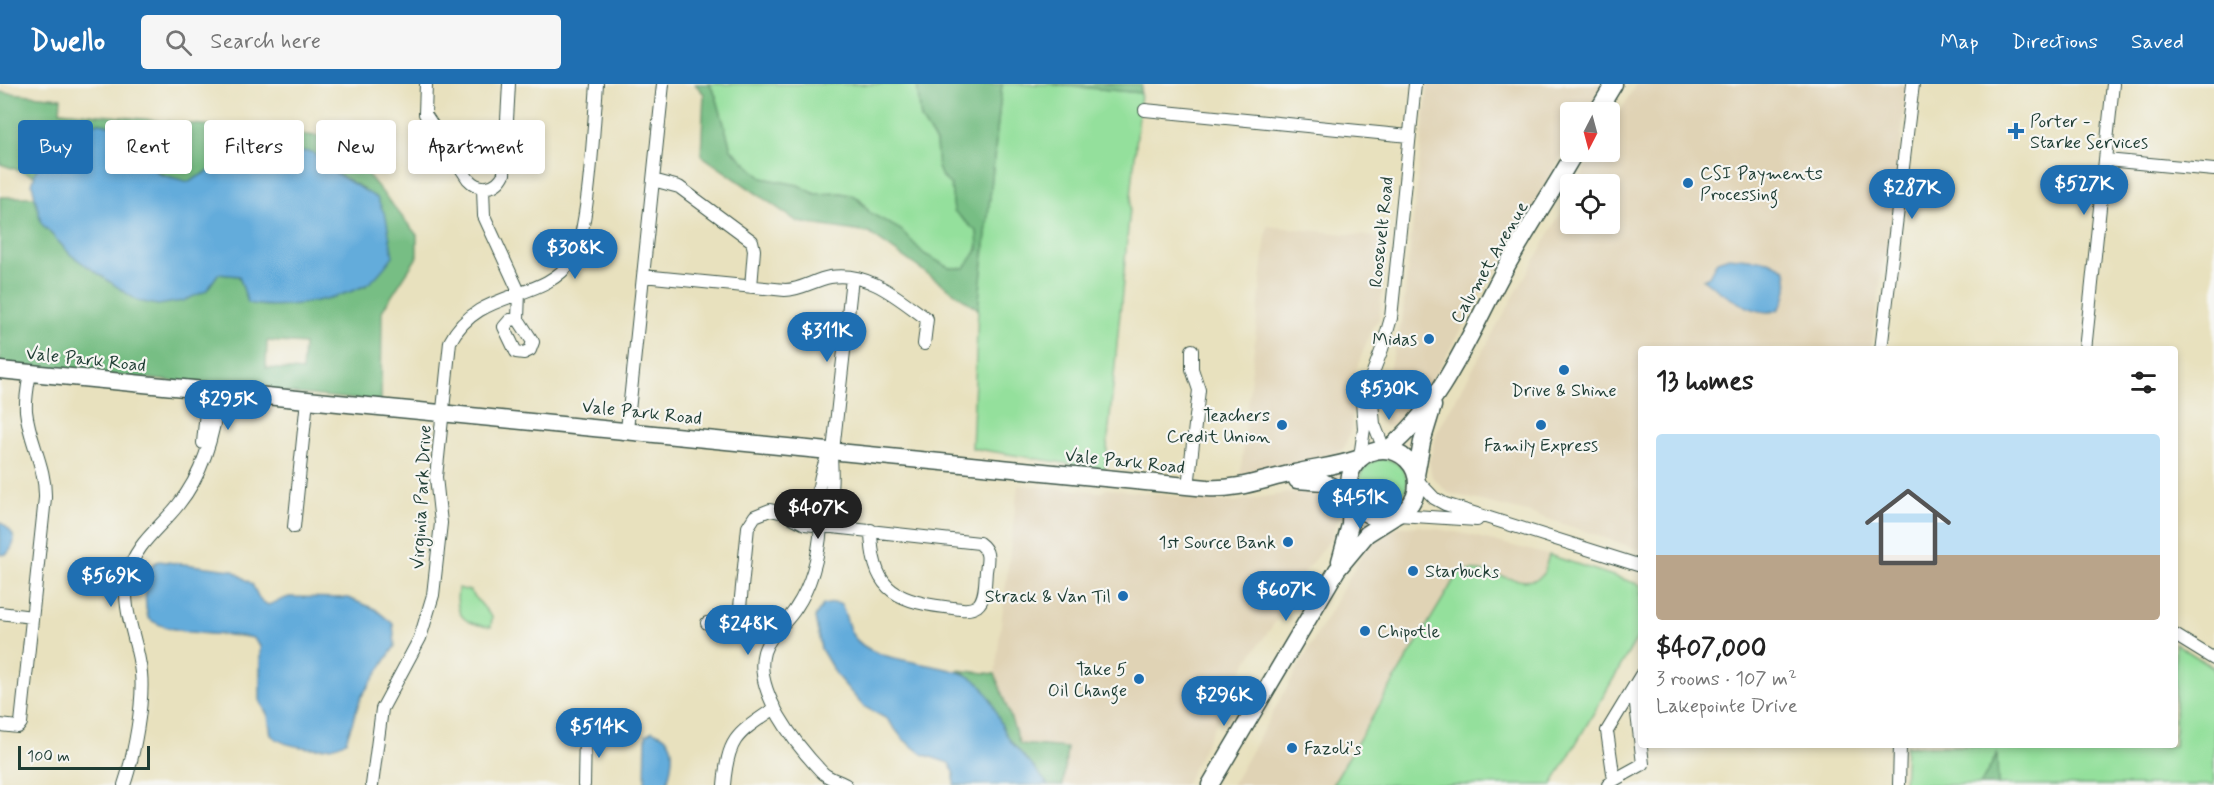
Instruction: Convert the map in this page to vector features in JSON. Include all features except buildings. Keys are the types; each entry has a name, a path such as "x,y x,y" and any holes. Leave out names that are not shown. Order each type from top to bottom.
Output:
{"main road":[{"path":"1603,102 1614,84"},
{"name":"Calumet Avenue","path":"1386,449 1408,433 1438,391 1501,277 1569,162"},
{"name":"Vale Park Road","path":"0,370 1188,487 1236,488 1278,477 1331,468 1359,458"},
{"name":"Calumet Avenue","path":"1417,477 1422,442 1438,391"},
{"path":"1210,785 1337,570 1367,534 1396,516 1412,501 1417,477 1404,457 1386,449 1359,458 1349,477 1350,525 1337,570"},
{"name":"Vale Park Road","path":"1278,477 1323,482 1351,497"},
{"path":"1351,497 1368,514 1382,518 1396,516"}],"street":[{"path":"426,84 425,114 468,179 474,186 483,188 492,187 500,181 504,174 509,84"},
{"name":"Virginia Park Drive","path":"372,785 382,709 420,638 433,595 441,523 436,477 447,356 457,329 477,310 552,279 564,270 579,245 597,84"},
{"path":"627,430 663,84"},
{"name":"Roosevelt Road","path":"1359,458 1364,429 1362,401 1391,318 1415,84"},
{"path":"1881,346 1912,84"},
{"path":"2085,346 2113,84"},
{"path":"1145,110 1409,136"},
{"path":"2106,160 2214,170"},
{"path":"653,180 679,187 752,240 754,250 751,287"},
{"path":"483,188 486,224 519,292 518,319"},
{"path":"643,276 794,290 830,278 852,278 880,285 927,319 924,344"},
{"path":"846,785 823,779 768,696 763,672 764,653 775,634 796,609 815,566 821,526 818,517 823,465 832,451 852,278"},
{"path":"1188,487 1199,390 1192,369 1192,350"},
{"path":"0,725 18,727 21,723 46,485 26,410 30,373"},
{"name":"Roosevelt Road","path":"1370,381 1374,424 1386,449"},
{"path":"124,785 135,740 142,682 126,605 128,573 143,543 185,495 201,462 214,391"},
{"path":"294,528 307,400"},
{"path":"1417,477 1442,502 1496,522 1638,565"},
{"path":"738,627 750,521 758,514 770,510 784,513 802,523 821,526 871,530 979,543 985,547 988,555 983,596 978,605 969,610 922,605 898,595 879,576 872,560 871,530"},
{"path":"1396,516 1496,522"},
{"path":"0,613 32,617"},
{"path":"708,623 775,634"},
{"path":"2178,637 2214,660"},
{"path":"1638,681 1607,731 1611,783 1643,764 1641,748"},
{"path":"1634,688 1638,722"},
{"path":"724,785 730,750 739,733 775,708"},
{"path":"584,785 585,733"},
{"path":"1899,785 1900,748"}],"shaded area":[{"path":"1428,84 1604,84 1594,102 1560,102 1560,159 1411,417 1400,431 1396,427 1383,426 1381,399 1402,321"},
{"path":"1636,84 1907,84 1889,252 1884,256 1871,346 1638,346 1638,549 1527,512 1448,493 1432,477 1429,462 1437,432 1560,215 1560,234 1620,234 1620,174 1583,174 1588,162 1620,162 1620,111"},
{"path":"1267,226 1387,238 1379,319 1373,326 1356,370 1351,399 1352,427 1344,448 1337,454 1325,458 1327,463 1240,479"},
{"path":"1018,485 1101,492 1107,489 1233,502 1305,490 1323,494 1334,502 1338,513 1332,538 1305,571 1295,595 1247,661 1185,785 1063,785 1067,748 1020,744 995,674"},
{"path":"1419,526 1466,534 1549,555 1543,575 1530,582 1458,573 1332,785 1232,785 1364,551 1374,540 1397,527"}],"green space":[{"path":"695,84 709,84 716,96 731,149 762,178 798,185 815,194 841,193 855,196 870,213 901,230 924,254 950,268 965,268 978,249 977,232 954,211 951,185 942,177 938,167 936,142 921,119 917,84 1002,84 978,309 869,233 798,222 701,155 704,94"},
{"path":"709,84 917,84 921,119 936,142 938,167 942,177 951,185 954,211 977,232 978,242 972,259 965,268 950,268 924,254 901,230 870,213 859,198 841,193 815,194 798,185 762,178 731,149 716,96"},
{"path":"1002,84 1049,84 1141,93 1105,470 972,448 978,309"},
{"path":"1049,84 1142,84 1141,93"},
{"path":"0,92 61,98 60,111 153,120 105,120 105,141 93,144 93,120 18,120 18,170 0,164"},
{"path":"192,124 204,125 204,174 189,182 163,174 192,174"},
{"path":"304,135 316,136 316,157 312,153 304,154"},
{"path":"337,174 367,174 417,235 417,257 382,311 381,402 0,364 0,197 35,197 41,223 71,255 138,301 206,291 218,274 239,276 248,302 280,303 336,295 366,286 364,189","holes":["267,341 304,344 302,371 266,368"]},
{"path":"1383,459 1400,466 1407,483 1400,500 1383,507 1366,500 1359,483 1366,466"},
{"path":"1549,555 1638,584 1638,636 1552,785 1332,785 1458,573 1480,571 1525,581 1534,580 1543,575"},
{"path":"458,588 470,591 492,617 491,627 474,624 463,617 458,606"},
{"path":"2178,645 2214,668 2214,785 1998,785 1996,756 1980,785 1904,785 1906,748 2178,748"},
{"path":"957,670 995,674 1020,744 1067,748 1063,785 1048,785 1010,740 996,717 992,701 964,673"},
{"path":"1997,755 1998,785 1980,785"}],"water":[{"path":"93,123 105,124 105,174 159,174 189,182 204,174 304,174 304,152 312,152 316,156 316,174 337,174 377,198 386,217 393,256 368,284 338,296 307,303 275,306 248,303 239,276 218,274 206,291 183,301 158,305 138,301 71,255 41,223 32,184 35,174 93,174"},
{"path":"1729,257 1769,261 1785,269 1787,290 1779,309 1771,312 1751,308 1719,291 1703,279 1709,276 1717,261"},
{"path":"0,522 11,532 14,540 7,554 0,555"},
{"path":"159,561 232,570 252,584 260,600 268,605 289,597 348,598 375,609 393,624 395,646 361,697 346,741 329,747 308,748 287,744 271,735 268,716 260,701 260,646 253,638 183,631 157,624 148,618 147,577 154,564"},
{"path":"841,604 852,634 862,645 892,658 962,673 975,680 982,686 992,702 1012,743 1048,785 954,785 954,772 949,763 922,754 903,739 887,719 863,706 837,676 821,649 815,617 823,605"},
{"path":"652,731 661,734 671,745 672,760 667,785 645,785 646,735"}],"place":[{"name":"Porter - Starke Services","path":"2016,131"},
{"name":"CSI Payments Processing","path":"1688,183"},
{"name":"Midas","path":"1429,339"},
{"name":"Drive & Shine","path":"1564,370"},
{"name":"Teachers Credit Union","path":"1282,425"},
{"name":"Family Express","path":"1541,425"},
{"name":"1st Source Bank","path":"1288,542"},
{"name":"Starbucks","path":"1413,571"},
{"name":"Strack & Van Til","path":"1123,596"},
{"name":"Chipotle","path":"1365,631"},
{"name":"Take 5 Oil Change","path":"1139,679"},
{"name":"Fazoli's","path":"1292,748"}]}
